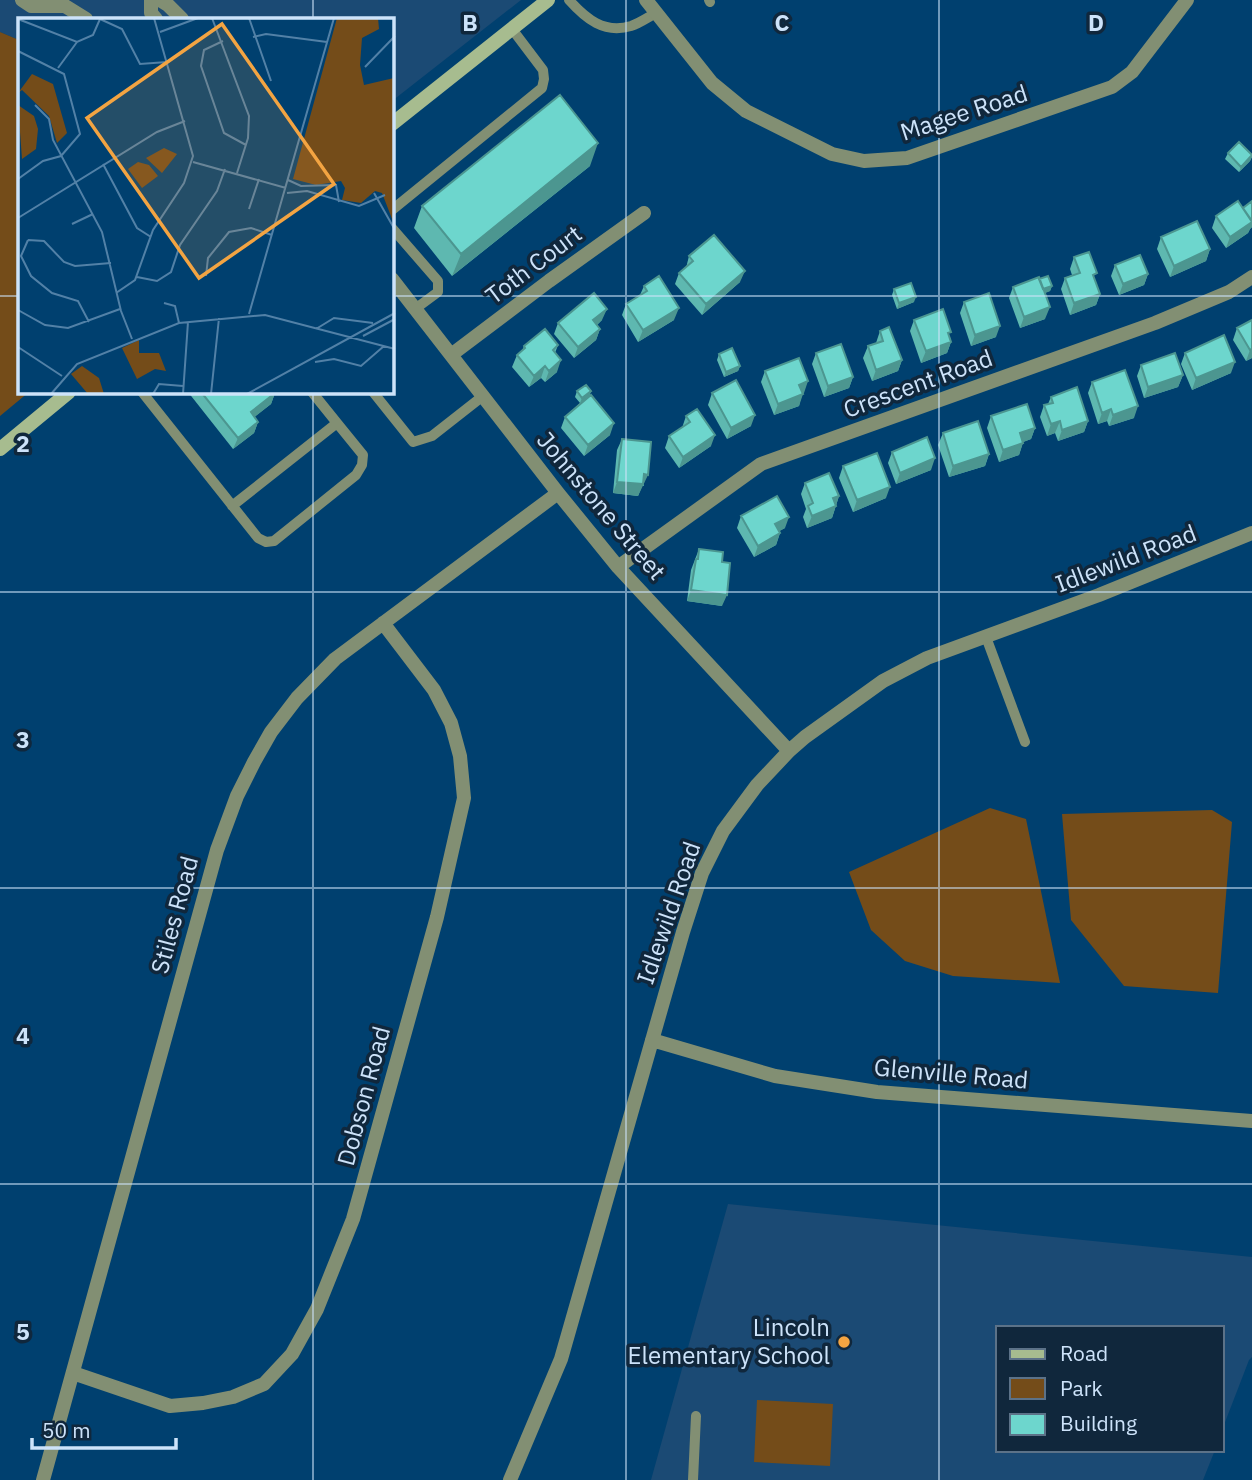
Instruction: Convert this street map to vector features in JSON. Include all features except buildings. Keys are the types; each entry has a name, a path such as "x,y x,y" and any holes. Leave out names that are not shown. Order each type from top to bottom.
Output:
{"street":[{"path":"22,0 31,6 65,6 84,18"},
{"path":"150,0 151,13 155,18"},
{"path":"160,0 181,18"},
{"path":"394,122 548,0"},
{"name":"Magee Road","path":"646,0 712,83 746,111 832,154 864,161 907,158 1112,88 1132,72 1187,0"},
{"name":"Toth Court","path":"451,355 645,213"},
{"name":"Crescent Road","path":"618,567 761,464 1155,323 1229,292 1252,277"},
{"name":"Johnstone Street","path":"394,282 618,567 789,751"},
{"path":"0,449 67,394"},
{"name":"Stiles Road","path":"43,1480 217,850 237,796 271,732 297,698 335,659 558,493"},
{"name":"Idlewild Road","path":"510,1480 561,1359 702,873 723,831 757,785 805,737 883,681 928,658 1099,595 1252,533"},
{"name":"Dobson Road","path":"73,1373 170,1406 233,1397 264,1384 292,1354 317,1309 354,1219 437,917 464,798 460,756 451,723 435,690 383,623"},
{"name":"Glenville Road","path":"652,1040 775,1076 877,1092 1252,1121"}],"lane":[{"path":"569,0 581,14 606,29 631,26 656,13"},
{"path":"394,208 542,88 543,70 512,29"},
{"path":"394,230 438,281 438,292 415,309"},
{"path":"144,394 258,538 266,542 274,541 356,475 362,465 363,455 314,394"},
{"path":"375,394 413,442 432,436 483,396"},
{"path":"232,506 337,422"},
{"path":"986,638 1025,742"},
{"path":"693,1480 696,1416"}],"shaded area":[{"path":"0,0 521,0 394,99 394,18 18,18 18,40 0,32"},
{"name":"Lincoln Elementary School","path":"728,1204 1252,1257 1252,1357 1224,1425 1224,1326 996,1326 996,1452 1214,1452 1203,1480 651,1480"}],"green space":[{"path":"0,32 18,40 18,394 27,394 0,416"},
{"path":"990,808 1026,819 1060,983 953,976 905,961 871,930 849,872"},
{"path":"1212,810 1232,822 1218,993 1124,986 1071,920 1062,814"},
{"path":"757,1400 833,1404 830,1466 754,1462"}],"place":[{"name":"Lincoln Elementary School","path":"844,1342"}]}
